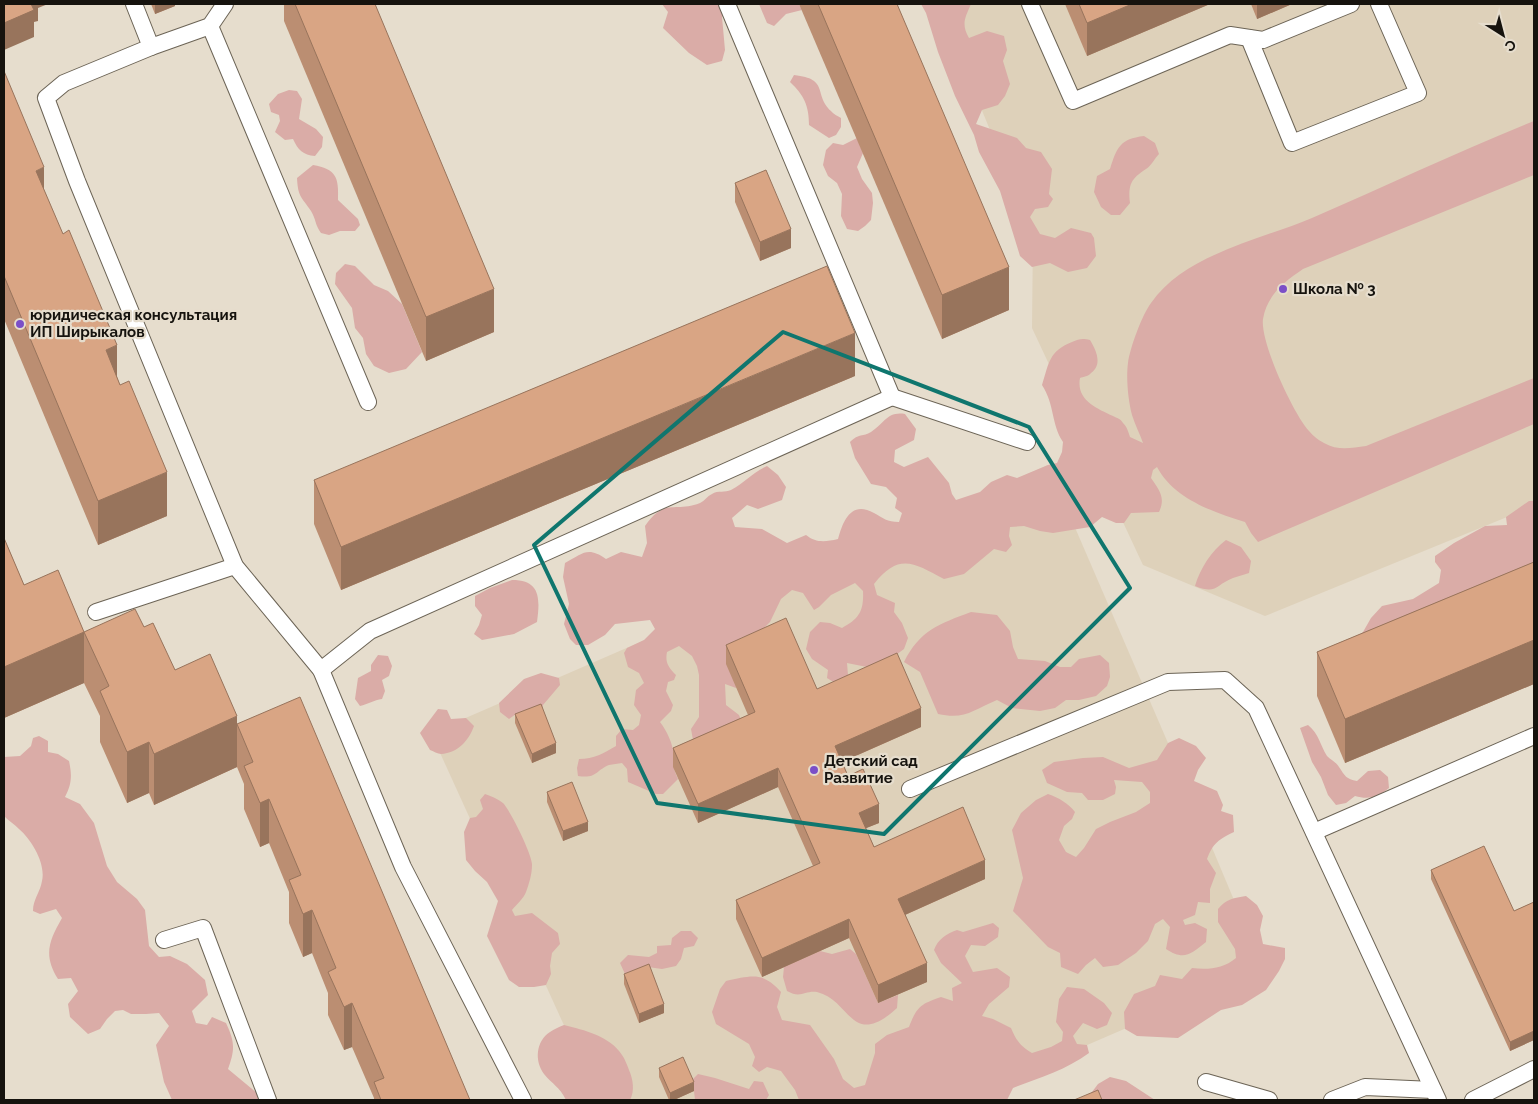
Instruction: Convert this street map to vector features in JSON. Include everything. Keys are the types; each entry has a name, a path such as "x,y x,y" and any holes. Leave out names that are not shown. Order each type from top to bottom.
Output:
{"lane":[{"path":"134,4 151,47"},
{"path":"225,4 210,26 151,47 64,83 46,98 235,566 321,670 403,867 523,1100"},
{"path":"727,4 892,397"},
{"path":"1030,4 1073,101 1230,35 1262,40 1351,4"},
{"path":"1249,38 1292,143 1418,93 1379,4"},
{"path":"210,26 368,402"},
{"path":"321,670 370,631 892,397 1027,442"},
{"path":"96,612 235,566"},
{"path":"910,789 1168,682 1226,680 1256,708 1435,1095"},
{"path":"1314,832 1534,736"},
{"path":"164,940 203,928 268,1100"},
{"path":"1474,1100 1534,1069"},
{"path":"1206,1082 1269,1100"},
{"path":"1332,1100 1365,1086 1435,1095"}],"highlighted area":[{"path":"783,332 1029,427 1130,588 884,834 657,803 534,545"}],"shaded area":[{"path":"662,4 733,4 722,17 725,50 722,61 707,65 689,53 663,28 668,12"},
{"path":"759,4 799,4 802,10 786,14 774,26 767,23"},
{"path":"921,4 971,4 965,21 965,29 969,38 987,31 1004,36 1007,50 1003,61 1010,84 1005,96 998,105 982,110 976,124 1017,138 1026,148 1041,152 1052,169 1049,194 1053,199 1048,207 1035,209 1030,217 1040,234 1055,238 1071,228 1091,233 1094,238 1096,256 1087,268 1068,272 1050,263 1032,267 1020,256 1000,191 979,152 974,135 955,96 938,52 926,13"},
{"name":"Школа № 3","path":"938,4 1534,4 1534,506 1265,616 1143,565 1032,328 1033,234"},
{"path":"794,75 805,77 817,84 826,105 841,118 841,127 836,135 829,138 809,125 805,101 790,82"},
{"path":"289,90 297,91 302,99 299,119 316,129 323,137 322,147 315,156 301,151 293,139 285,140 275,132 280,121 279,115 271,112 269,104 278,94"},
{"path":"1534,121 1534,175 1303,269 1283,284 1272,296 1265,310 1263,330 1279,377 1302,422 1311,433 1329,446 1345,448 1366,446 1534,378 1534,424 1258,542 1245,522 1195,503 1173,488 1157,467 1153,470 1151,478 1162,498 1159,512 1131,513 1124,523 1116,523 1102,517 1090,527 1053,533 1024,526 1010,527 1009,536 1012,545 1006,552 994,549 964,574 944,579 915,565 899,564 891,567 874,584 877,595 895,603 894,612 902,623 908,638 904,649 881,666 872,668 847,663 848,675 835,683 827,678 828,670 812,659 806,649 810,632 820,622 830,623 842,628 853,621 859,614 863,604 863,591 855,583 831,595 814,610 803,593 792,590 781,599 770,622 762,630 741,638 736,688 725,684 726,705 739,715 743,725 693,740 691,729 699,717 699,675 692,656 679,646 667,652 666,659 676,675 674,680 668,682 666,691 673,705 671,711 660,722 671,742 678,779 663,794 656,794 628,782 627,769 622,763 609,765 593,775 578,776 579,759 594,757 612,749 616,746 616,736 622,729 633,730 639,725 641,715 634,705 636,690 644,683 639,673 628,667 624,653 627,648 644,640 655,629 650,620 615,624 605,635 588,645 576,645 570,639 564,624 569,604 563,577 565,563 586,552 595,553 606,559 621,552 642,557 647,543 645,526 652,517 665,509 691,506 702,502 714,493 731,490 767,466 778,475 786,487 782,500 758,509 747,505 732,518 735,527 762,529 787,543 806,535 821,541 838,539 842,526 849,514 859,509 899,522 902,513 895,508 897,498 886,487 871,484 855,458 850,442 856,437 871,432 894,414 905,414 916,429 914,440 895,450 894,462 904,467 928,457 949,483 956,500 980,492 991,482 1007,475 1017,478 1057,463 1062,452 1063,442 1056,428 1049,400 1042,385 1054,354 1064,346 1079,340 1090,340 1098,361 1095,369 1089,375 1080,378 1081,392 1084,398 1094,406 1120,420 1130,437 1143,443 1133,419 1128,396 1129,357 1140,323 1151,303 1166,286 1183,272 1225,250 1312,218 1450,156"},
{"path":"1144,136 1155,143 1159,154 1150,166 1134,179 1130,187 1130,203 1120,215 1111,215 1101,207 1094,192 1097,176 1110,169 1121,145 1130,139"},
{"path":"857,138 863,153 857,167 862,179 872,193 873,203 871,220 858,231 847,229 841,216 842,194 837,183 828,176 823,165 826,150 833,143 843,145"},
{"path":"313,165 327,169 334,175 338,185 338,200 358,219 360,225 355,231 340,231 329,235 321,233 319,230 313,214 298,190 297,178"},
{"path":"345,264 355,266 374,285 388,291 402,304 422,352 406,369 389,373 374,366 366,354 363,338 355,328 352,308 335,284 336,273"},
{"name":"Детский сад Развитие","path":"1048,465 1263,969 960,1100 598,1100 431,733"},
{"path":"1529,501 1534,501 1534,591 1467,633 1317,696 1317,685 1353,641 1363,632 1371,618 1382,606 1413,599 1439,583 1441,570 1435,562 1435,556 1485,526 1507,525 1506,517"},
{"path":"1226,540 1241,547 1251,561 1249,573 1233,578 1216,588 1208,590 1195,586 1207,561"},
{"path":"512,580 529,583 536,592 538,599 537,622 514,634 482,640 474,634 482,615 475,606 475,596"},
{"path":"971,612 997,615 1010,631 1013,647 1018,659 1045,661 1060,667 1071,667 1079,659 1100,655 1109,663 1110,677 1107,686 1096,696 1079,700 1066,700 1055,708 1040,711 1012,708 997,700 962,715 947,716 938,714 920,672 904,662 910,651 924,635 949,620"},
{"path":"378,655 388,656 392,666 389,676 382,680 385,691 382,699 360,706 355,699 358,678 371,671 371,665"},
{"path":"541,673 559,678 560,685 543,705 541,714 516,714 509,719 500,712 499,703 524,679"},
{"path":"438,709 447,710 451,719 466,718 474,726 462,745 453,751 441,754 430,750 420,733"},
{"path":"1308,725 1317,736 1327,756 1346,777 1357,781 1368,771 1380,770 1388,777 1389,788 1373,797 1355,796 1346,803 1336,805 1328,795 1321,777 1312,762 1300,728"},
{"path":"39,736 48,741 48,752 58,754 69,761 71,779 65,797 80,804 94,823 107,866 117,882 137,899 145,910 149,946 159,957 170,956 187,964 205,980 208,995 192,1011 196,1023 207,1025 212,1017 226,1023 233,1046 228,1069 258,1094 259,1100 172,1100 164,1082 156,1045 169,1026 159,1013 131,1014 123,1010 115,1011 100,1029 88,1034 70,1017 68,1004 78,991 71,978 58,979 50,963 49,955 51,941 62,918 56,909 40,914 33,911 43,874 40,860 29,839 4,816 4,757 20,756 31,746 33,738"},
{"path":"1179,738 1196,746 1206,758 1198,770 1194,781 1217,791 1223,805 1221,811 1233,815 1234,832 1217,842 1207,859 1216,873 1210,889 1210,903 1198,902 1195,915 1183,920 1185,925 1195,923 1207,929 1206,942 1191,953 1178,955 1172,953 1166,949 1170,927 1163,919 1155,924 1148,941 1136,953 1118,965 1103,967 1095,958 1078,974 1061,967 1060,953 1048,947 1013,911 1023,878 1012,830 1021,813 1036,800 1048,794 1060,799 1075,812 1072,819 1064,826 1059,840 1066,852 1076,857 1096,829 1136,812 1150,803 1150,792 1142,782 1114,780 1115,794 1103,800 1088,800 1082,793 1067,792 1047,783 1042,770 1054,762 1103,757 1129,768 1157,760 1168,743"},
{"path":"485,794 503,803 511,814 531,860 531,872 526,892 512,910 515,916 532,913 558,933 560,944 552,953 551,974 546,985 519,987 509,980 487,936 498,901 487,882 466,860 464,832 470,818 476,817 483,809 480,800"},
{"path":"1246,896 1257,905 1263,916 1260,930 1263,944 1285,948 1285,959 1266,990 1242,1005 1221,1010 1178,1038 1137,1036 1125,1029 1124,1012 1134,994 1155,986 1160,975 1182,979 1192,968 1215,968 1236,958 1235,949 1218,922 1218,909 1227,901"},
{"path":"993,923 999,928 998,937 985,946 971,945 965,956 973,972 997,968 1010,977 1009,987 989,1004 982,1016 1011,1028 1024,1048 1032,1053 1062,1041 1063,1032 1056,1022 1059,999 1067,987 1084,989 1104,1003 1112,1013 1107,1025 1097,1029 1083,1023 1073,1036 1077,1044 1087,1045 1089,1053 1062,1069 1013,1088 1007,1100 799,1100 795,1090 781,1071 767,1067 759,1072 752,1066 755,1057 749,1044 716,1024 712,1012 720,989 726,981 750,977 762,978 781,992 777,1007 782,1020 810,1025 834,1059 843,1079 854,1088 865,1085 875,1053 875,1044 887,1035 909,1027 917,1010 924,1004 941,997 953,1001 952,988 962,983 941,963 934,950 940,940 957,930 963,932"},
{"path":"681,931 691,931 698,938 694,946 684,948 681,959 676,966 662,969 648,967 625,974 620,963 628,955 649,957 657,953 657,946 671,945 672,938"},
{"path":"850,949 856,954 878,1003 898,995 897,1008 882,1020 870,1024 860,1024 828,997 817,992 796,994 787,991 783,977 784,967 820,951 832,954"},
{"path":"564,1025 604,1038 617,1048 624,1058 632,1077 633,1089 630,1100 566,1100 544,1074 538,1057 539,1046 545,1036"},
{"path":"698,1074 749,1089 754,1081 763,1082 769,1095 766,1100 695,1100 690,1082"},
{"path":"1110,1077 1126,1081 1155,1100 1092,1100 1089,1096 1098,1084"}],"building":[{"path":"4,4 31,4 34,10 4,23"},
{"path":"295,4 375,4 494,289 426,317"},
{"path":"818,4 897,4 1009,267 942,295"},
{"path":"1079,4 1132,4 1087,23"},
{"path":"4,71 44,167 36,171 63,234 69,230 117,345 106,350 120,385 129,381 167,472 98,501 4,276"},
{"path":"766,170 791,229 760,242 735,183"},
{"path":"827,266 855,333 341,547 314,480"},
{"path":"4,538 24,585 58,570 84,632 4,667"},
{"path":"1534,562 1534,640 1345,719 1317,652"},
{"path":"135,609 144,627 153,623 175,670 210,654 237,716 154,754 149,742 127,752 100,691 109,686 84,632"},
{"path":"786,618 817,689 897,653 921,708 835,746 848,776 863,769 879,804 859,813 874,847 963,807 985,860 898,899 927,963 878,985 849,919 762,958 736,900 820,863 778,768 698,804 673,748 755,712 726,645"},
{"path":"300,697 470,1100 381,1100 374,1082 384,1078 352,1003 344,1007 328,972 336,968 312,910 303,914 289,880 301,875 269,799 260,803 244,766 253,762 237,724"},
{"path":"541,704 556,743 532,754 515,714"},
{"path":"572,782 588,822 563,831 547,792"},
{"path":"1484,846 1514,911 1534,902 1534,1031 1510,1042 1431,870"},
{"path":"649,964 664,1004 639,1014 624,974"},
{"path":"683,1057 694,1082 670,1093 659,1068"},
{"path":"1098,1090 1102,1100 1074,1100"}],"place":[{"name":"Школа № 3","path":"1283,289"},
{"name":"юридическая консультация ИП Ширыкалов","path":"20,324"},
{"name":"Детский сад Развитие","path":"814,770"}]}
